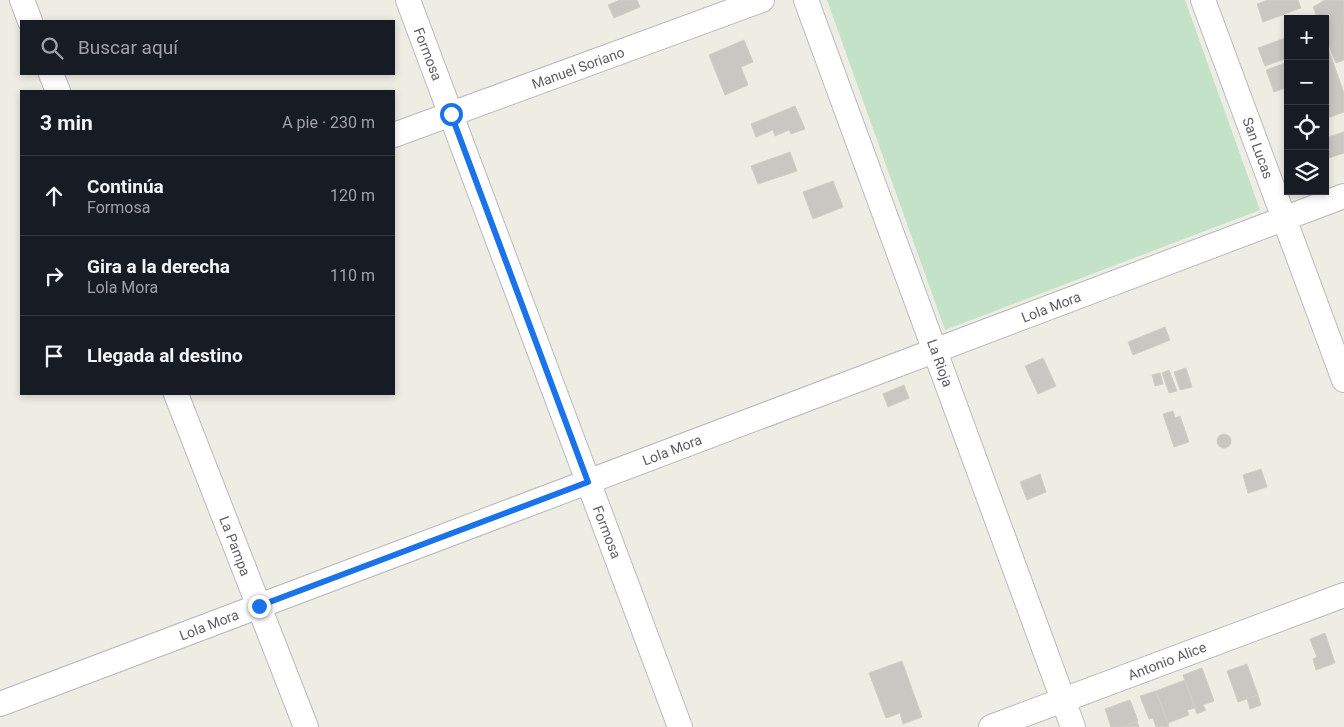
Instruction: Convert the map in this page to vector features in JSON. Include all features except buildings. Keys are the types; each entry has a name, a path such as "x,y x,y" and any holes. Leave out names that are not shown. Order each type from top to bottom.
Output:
{"street":[{"path":"22,0 30,20"},
{"name":"Formosa","path":"408,0 680,727"},
{"name":"Manuel Soriano","path":"395,135 762,0"},
{"name":"La Rioja","path":"806,0 1073,727"},
{"name":"San Lucas","path":"1203,0 1344,380"},
{"path":"51,75 58,90"},
{"name":"Lola Mora","path":"0,704 1344,196"},
{"name":"La Pampa","path":"176,395 306,727"},
{"name":"Antonio Alice","path":"991,727 1344,595"}],"green space":[{"path":"827,0 1185,0 1260,210 945,330"}],"route":[{"path":"259,606 588,482 451,114"}]}
